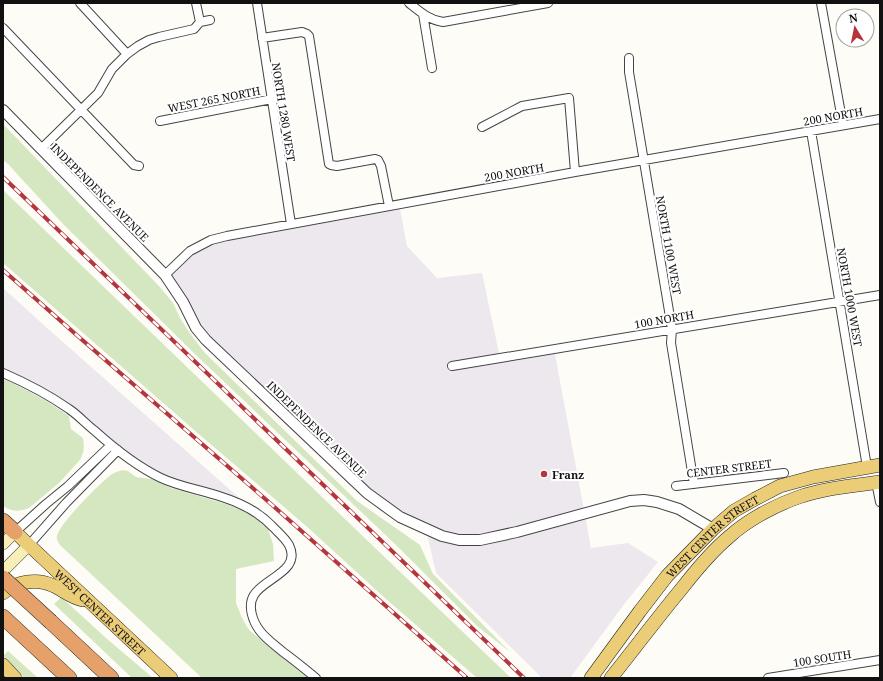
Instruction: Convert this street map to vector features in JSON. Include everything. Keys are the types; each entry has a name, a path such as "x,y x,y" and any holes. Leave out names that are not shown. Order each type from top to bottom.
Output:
{"highway":[{"path":"3,521 15,532"},
{"path":"3,578 111,678"},
{"path":"3,617 32,642 69,678"}],"main road":[{"name":"WEST CENTER STREET","path":"591,678 667,576 734,511 780,486 813,477 874,466"},
{"name":"WEST CENTER STREET","path":"610,678 669,603 698,569 730,536 741,527 774,508 804,496 821,491 878,482"},
{"path":"610,678 631,641 645,621 693,560 712,541 713,530 725,528 764,505 786,496 804,496"},
{"name":"WEST CENTER STREET","path":"15,532 171,678"},
{"path":"3,544 15,532"},
{"path":"3,571 29,545"},
{"path":"3,593 9,588 18,584 35,582 52,585 72,596 88,601"},
{"path":"3,665 15,678"}],"street":[{"path":"80,3 127,54"},
{"path":"196,3 200,22"},
{"name":"NORTH 1280 WEST","path":"257,3 291,224"},
{"path":"409,3 428,18 442,22 548,3"},
{"path":"821,3 842,125"},
{"path":"423,14 432,68"},
{"path":"41,149 98,93 112,69 127,54 149,40 159,36 194,29 200,22 210,20"},
{"path":"3,28 80,110 134,164 139,166"},
{"path":"262,38 302,32 307,34 313,60 329,164 331,166 337,166 375,159 378,160 381,166 389,206"},
{"name":"NORTH 1100 WEST","path":"629,58 629,72 672,329 671,342 694,484"},
{"path":"482,127 522,106 569,98 575,172"},
{"name":"WEST 265 NORTH","path":"160,121 272,99"},
{"name":"INDEPENDENCE AVENUE","path":"3,110 165,275 183,302 196,328 206,340 367,494 400,517 442,536 458,540 480,540 517,532 630,501 644,500 657,502 679,509 713,530"},
{"name":"200 NORTH","path":"165,275 190,251 211,240 227,236 575,172 880,119"},
{"name":"NORTH 1000 WEST","path":"811,131 840,302 874,466"},
{"name":"100 NORTH","path":"452,366 880,295"},
{"path":"3,373 21,381 70,410 111,445 138,465 163,479 188,488 221,496 254,511 269,522 288,544 292,557 289,564 281,573 258,590 254,595 251,604 251,611 255,623 262,633 316,678"},
{"path":"15,532 68,486 111,445"},
{"path":"29,545 66,503 118,450"},
{"name":"CENTER STREET","path":"676,486 784,473"},
{"path":"878,482 880,502"},
{"name":"100 SOUTH","path":"768,678 825,672 880,660"}],"shaded area":[{"path":"399,204 407,246 437,278 482,273 500,358 554,349 591,548 628,543 658,562 625,603 570,678 542,678 436,573 426,529 367,493 206,340 165,275 172,268 211,240"},
{"path":"3,288 254,511 188,488 138,465 70,410 3,373"}],"green space":[{"path":"3,124 159,286 173,303 180,318 204,352 357,501 420,545 433,574 510,652 477,626 395,544 198,357 63,224 3,160"},
{"path":"3,190 511,678 477,678 386,599 305,525 3,263"},
{"path":"3,379 37,396 69,416 71,429 83,438 84,446 80,460 59,483 29,508 19,511 3,506"},
{"path":"123,470 128,471 136,477 151,479 171,488 236,507 250,514 268,529 273,544 274,561 236,569 236,603 249,630 308,678 202,678 60,545 57,540 59,530 72,513 107,478 113,473"},
{"path":"61,597 153,678 132,678 54,604"},
{"path":"8,651 38,678 24,678 3,656"}],"railway":[{"path":"3,177 524,678"},
{"path":"3,270 271,504 467,678"}],"place":[{"name":"Franz","path":"544,474"}]}
